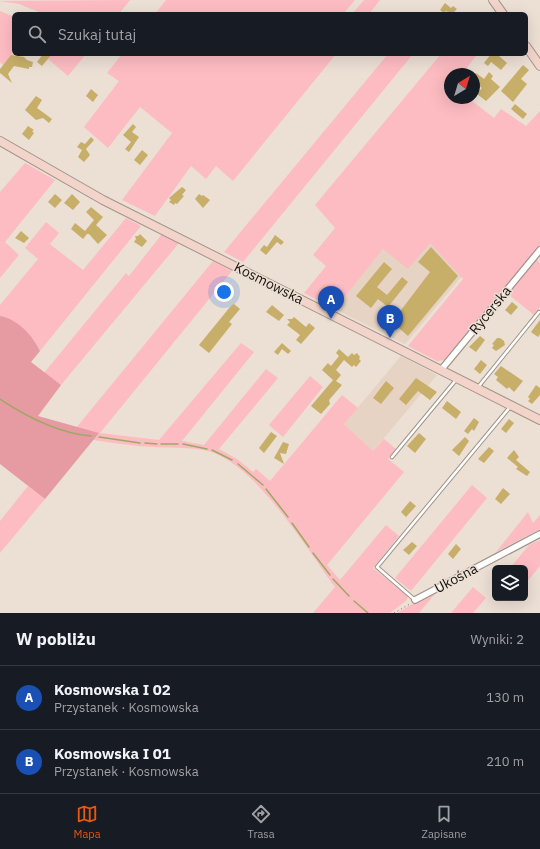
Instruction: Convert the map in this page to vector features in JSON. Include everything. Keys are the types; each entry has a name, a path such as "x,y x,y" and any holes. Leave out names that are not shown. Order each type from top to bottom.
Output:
{"street":[{"path":"493,0 502,12"},
{"path":"528,49 540,66"},
{"name":"Kosmowska","path":"0,141 103,200 540,420"},
{"name":"Rycerska","path":"441,370 540,250"},
{"name":"Ukośna","path":"416,600 540,534"}],"lane":[{"path":"478,389 481,381 539,312"},
{"path":"392,457 457,378"},
{"path":"416,600 377,568 511,406"}],"path":[{"path":"394,613 416,600"}],"shaded area":[{"path":"130,0 121,12 39,12 19,4 0,1"},
{"path":"166,0 355,0 345,12 157,12"},
{"path":"364,0 380,0 371,12 354,12"},
{"path":"0,11 12,16 12,54 3,65 0,62"},
{"path":"50,56 84,56 68,76 48,59"},
{"path":"120,56 334,56 233,181 216,166 206,179 191,166 155,216 122,200 172,133 140,107 108,148 84,127 119,81 107,73"},
{"path":"386,56 411,56 243,262 224,252"},
{"path":"439,56 476,56 467,68 444,68 444,104 476,104 494,118 501,109 526,126 540,111 540,245 446,360 437,361 408,346 463,279 430,243 408,269 383,249 335,309 304,293 326,266 313,255 335,228 315,205"},
{"path":"25,163 55,180 5,242 19,255 0,278 0,192"},
{"path":"126,218 141,226 40,351 24,329 13,321 0,316 0,305 38,259 25,248 46,222 59,233 50,244 83,270"},
{"path":"162,234 179,243 61,385 44,373 126,273 129,276"},
{"path":"430,243 462,276 405,344 339,311 337,305 383,249"},
{"path":"536,259 540,263 540,307 534,315 508,294"},
{"path":"213,261 232,271 100,433 159,440 241,343 254,352 182,441 204,445 266,369 278,378 219,449 237,459 253,472 256,469 270,481 342,395 358,408 344,424 373,451 384,439 396,449 388,459 404,472 327,565 340,580 386,525 399,536 373,568 408,596 407,600 390,613 313,613 335,587 295,530 262,489 244,472 226,459 208,451 188,448 139,446 93,440 99,433 76,428"},
{"path":"0,316 19,324 29,334 40,351 31,362 61,385 38,416 99,433 45,499 0,464"},
{"path":"401,356 437,375 373,451 344,424"},
{"path":"310,376 323,387 283,437 269,425"},
{"path":"472,485 487,498 411,591 395,578"},
{"path":"28,486 45,499 0,553 0,521"},
{"path":"528,512 533,523 540,515 540,529 496,552"},
{"path":"540,540 540,566 528,580 528,565 512,565 529,545"},
{"path":"473,587 486,598 473,613 451,613"},
{"path":"440,588 419,613 397,613"}],"building":[{"path":"445,3 451,8 453,6 457,9 454,12 443,12 440,10"},
{"path":"11,55 24,57 33,62 32,67 29,67 29,69 14,66 8,74 12,83 0,73 0,69"},
{"path":"42,56 50,56 42,66 37,62"},
{"path":"489,56 499,56 507,63 501,70 491,62 488,66 484,63"},
{"path":"523,65 529,70 521,79 527,84 513,102 501,91"},
{"path":"489,72 493,76 491,79 500,87 486,101 480,96 480,90 482,88 480,86 480,76 484,79"},
{"path":"91,89 98,95 93,102 86,96"},
{"path":"36,96 42,100 37,108 52,119 49,123 43,118 36,120 25,110"},
{"path":"515,104 527,114 523,119 511,109"},
{"path":"133,124 136,127 132,132 139,137 129,152 125,149 131,142 123,135"},
{"path":"28,126 34,130 32,131 34,133 29,140 22,134"},
{"path":"91,137 94,140 86,149 90,155 84,162 78,157 82,150 77,147 81,142 85,144"},
{"path":"142,150 148,155 140,165 134,160"},
{"path":"182,187 186,190 182,195 184,196 177,204 175,203 174,205 169,202 171,200 169,198"},
{"path":"55,194 62,200 55,208 48,202"},
{"path":"72,194 80,202 73,210 64,203"},
{"path":"199,194 210,200 203,208 195,199"},
{"path":"91,207 103,217 96,225 107,235 98,244 89,234 87,234 83,239 71,229 75,223 85,231 94,220 86,212"},
{"path":"21,231 29,238 24,243 15,238"},
{"path":"140,234 147,241 142,247 134,242 136,239 135,236"},
{"path":"275,235 284,242 281,245 277,242 266,255 260,250 264,245 267,247"},
{"path":"431,247 458,276 408,336 392,322 430,272 418,262"},
{"path":"384,262 392,269 377,287 387,295 402,277 408,282 388,307 378,299 371,308 356,296"},
{"path":"512,302 518,307 511,315 505,310"},
{"path":"234,304 240,309 229,322 232,324 209,353 199,345"},
{"path":"272,305 284,315 279,321 266,312"},
{"path":"294,317 306,327 309,323 315,328 301,344 296,340 300,335 287,325 290,322 287,319 292,319"},
{"path":"540,320 540,334 538,337 531,332"},
{"path":"480,336 485,340 476,352 469,347"},
{"path":"497,338 504,341 505,345 496,351 492,348 494,345 492,344"},
{"path":"282,343 291,351 288,354 282,349 278,355 274,352"},
{"path":"339,349 348,357 352,353 354,355 357,353 361,361 356,367 354,365 352,367 344,360 336,370 341,375 336,381 342,385 329,400 330,404 321,414 311,406 333,380 322,370 328,363 331,366 339,356 336,353"},
{"path":"481,360 487,365 480,374 474,369"},
{"path":"501,366 523,381 514,392 509,387 507,389 496,380 498,377 494,374"},
{"path":"416,378 437,392 430,400 418,391 406,405 399,399"},
{"path":"386,381 394,388 381,404 373,398"},
{"path":"536,385 540,388 540,395 532,404 528,401 530,399 528,397"},
{"path":"447,401 461,412 456,419 442,408"},
{"path":"474,418 479,422 474,431 472,429 468,434 464,431"},
{"path":"509,419 514,423 506,433 501,429"},
{"path":"271,432 277,436 264,453 259,448"},
{"path":"419,433 426,439 415,453 407,446"},
{"path":"465,437 469,441 459,456 452,450"},
{"path":"283,442 289,444 286,454 280,453 284,464 274,458"},
{"path":"489,447 494,451 484,463 478,459"},
{"path":"514,450 519,457 516,460 530,472 527,476 516,469 518,467 507,458"},
{"path":"503,488 510,494 501,504 495,499"},
{"path":"410,501 416,506 406,517 401,512"},
{"path":"412,542 417,546 409,555 403,550"},
{"path":"456,544 461,549 453,559 448,554"}],"waterway":[{"path":"0,399 32,418 55,428 91,436"},
{"path":"99,437 140,443"},
{"path":"145,443 157,444"},
{"path":"161,444 178,444"},
{"path":"183,444 207,449"},
{"path":"212,450 232,460"},
{"path":"238,464 263,485"},
{"path":"266,489 288,517"},
{"path":"292,523 309,547"},
{"path":"313,553 330,575"},
{"path":"333,579 349,596"},
{"path":"354,601 368,613"}],"place":[{"name":"Kosmowska I 02","path":"331,319"},
{"name":"Kosmowska I 01","path":"390,338"}]}
